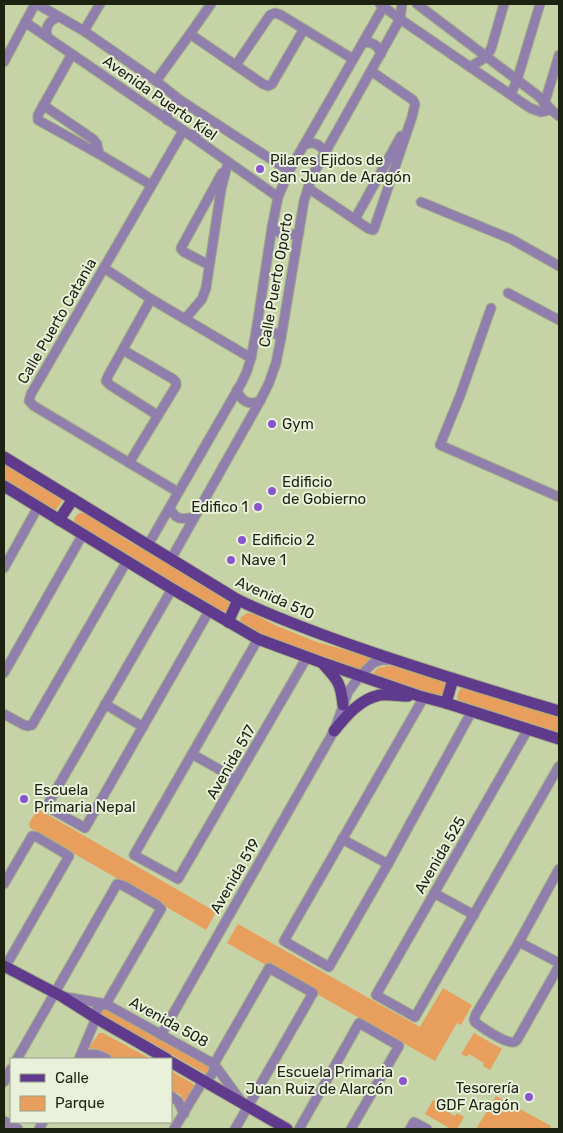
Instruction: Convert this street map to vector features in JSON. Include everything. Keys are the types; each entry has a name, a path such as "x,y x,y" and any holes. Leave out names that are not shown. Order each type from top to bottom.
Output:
{"main road":[{"name":"Avenida 510","path":"4,457 238,600 266,613 329,638 559,711"},
{"path":"4,486 172,589 258,639 307,658 422,697 559,739"},
{"path":"4,495 18,494"},
{"path":"59,520 72,499"},
{"path":"228,622 238,600"},
{"path":"323,663 336,678 341,689 343,705"},
{"path":"446,703 453,678"},
{"path":"334,731 348,714 363,702 381,695 422,697"},
{"name":"Avenida 508","path":"4,967 59,995 164,1058"},
{"name":"Avenida 508","path":"172,1063 288,1129"}],"street":[{"name":"Avenida Puerto Kiel","path":"36,4 84,31 180,100 289,172"},
{"path":"4,62 36,4"},
{"path":"84,31 100,4"},
{"path":"156,81 211,4"},
{"name":"Calle Puerto Oporto","path":"170,559 260,401 272,375 281,338 304,202 312,176 400,19 402,4"},
{"path":"417,4 544,101"},
{"path":"470,67 486,57 491,49 504,4"},
{"path":"511,94 540,4"},
{"path":"383,5 400,19 530,108 559,116"},
{"name":"Calle Puerto Oporto","path":"148,545 247,372 256,332 278,198 289,172 383,5"},
{"path":"236,66 270,15 276,13 353,59"},
{"path":"47,36 49,22 58,16"},
{"name":"Avenida Puerto Kiel","path":"25,22 278,198"},
{"path":"190,34 263,84 270,85 304,29"},
{"path":"363,43 371,42 380,50 381,54"},
{"path":"72,54 38,115 38,120 152,185"},
{"path":"546,111 544,101 559,55"},
{"path":"308,188 371,230 374,229 415,104 413,100 372,71"},
{"path":"167,120 169,108 180,100"},
{"path":"43,106 93,138 97,144 99,154"},
{"path":"186,133 195,134 200,130 204,123 204,116"},
{"path":"354,219 412,117"},
{"name":"Calle Puerto Catania","path":"178,492 34,406 29,401 31,394 152,185 186,133"},
{"path":"306,144 317,144 325,153"},
{"path":"185,319 204,294 221,190 228,162"},
{"path":"209,265 184,252 181,248 228,162"},
{"path":"421,202 492,231 528,248 559,266"},
{"path":"272,227 284,235 299,233"},
{"path":"104,268 151,299 251,358"},
{"path":"508,293 559,320"},
{"path":"151,299 106,381 110,386 158,414"},
{"path":"492,308 440,445 559,497"},
{"path":"256,332 269,330 275,332 281,338"},
{"path":"123,350 176,382 176,386 129,462"},
{"path":"237,390 239,396 245,402 260,401"},
{"path":"4,568 38,507"},
{"path":"170,507 176,517 181,519 194,517"},
{"path":"4,673 83,534"},
{"path":"4,714 24,725 30,726 33,723 127,560"},
{"path":"172,589 49,802 48,806 51,809 85,828 209,611"},
{"path":"236,779 192,754 258,639"},
{"name":"Avenida 517","path":"192,754 134,855 178,880 307,658"},
{"name":"Avenida 519","path":"161,1035 334,731 348,692 373,663 381,660 396,660"},
{"path":"422,697 284,941 329,967 472,711"},
{"path":"105,704 143,727"},
{"name":"Avenida 525","path":"474,915 415,1017 376,994 528,729"},
{"path":"434,893 474,915 559,766"},
{"path":"4,884 32,836 69,856 4,967"},
{"path":"342,839 388,864"},
{"path":"519,942 559,965 519,1038 513,1043 478,1025 474,1020 559,869"},
{"path":"18,1058 59,995 117,884 124,886 161,909 106,1004 98,1009 80,1058"},
{"path":"174,1129 203,1081 213,1074 214,1064 269,968 313,993 245,1105 235,1129"},
{"name":"Avenida 508","path":"59,995 106,1004 214,1064 245,1105"},
{"path":"299,1129 359,1023 399,1046 351,1129"},
{"path":"80,1058 87,1053 94,1053 105,1058"},
{"path":"4,1082 10,1071"},
{"path":"172,1097 178,1101 184,1114"},
{"path":"4,1121 18,1129"},
{"path":"412,1126 426,1129"}],"green space":[{"path":"4,461 61,497 62,501 55,511 4,482"},
{"path":"80,513 86,513 125,539 224,596 229,602 230,608 228,611 220,613 74,525 75,518"},
{"path":"247,613 254,614 314,641 373,658 357,671 252,631 240,622 241,617"},
{"path":"394,666 446,683 442,696 438,697 370,676 378,668"},
{"path":"463,686 559,717 559,734 458,703 458,694"},
{"path":"38,809 216,912 206,930 30,828 29,823"},
{"path":"238,924 420,1027 443,988 472,1005 461,1025 457,1023 435,1061 227,943"},
{"path":"103,1007 209,1066 213,1071 208,1075 101,1015 99,1012"},
{"path":"99,1033 103,1033 149,1058 114,1058 98,1049 89,1048"},
{"path":"474,1033 502,1049 490,1070 483,1066 484,1063 469,1054 467,1057 461,1054"},
{"path":"172,1072 194,1085 194,1089 185,1103 181,1095 172,1090"},
{"path":"496,1096 551,1126 550,1129 476,1129"},
{"path":"433,1100 440,1104 439,1107 455,1116 457,1113 464,1117 457,1129 451,1129 425,1114"}],"place":[{"name":"Pilares Ejidos de San Juan de Aragón","path":"260,169"},
{"name":"Gym","path":"272,424"},
{"name":"Edificio de Gobierno","path":"272,491"},
{"name":"Edifico 1","path":"258,507"},
{"name":"Edificio 2","path":"242,540"},
{"name":"Nave 1","path":"231,560"},
{"name":"Escuela Primaria Nepal","path":"24,799"},
{"name":"Escuela Primaria Juan Ruiz de Alarcón","path":"403,1081"},
{"name":"Tesorería GDF Aragón","path":"529,1097"}]}
